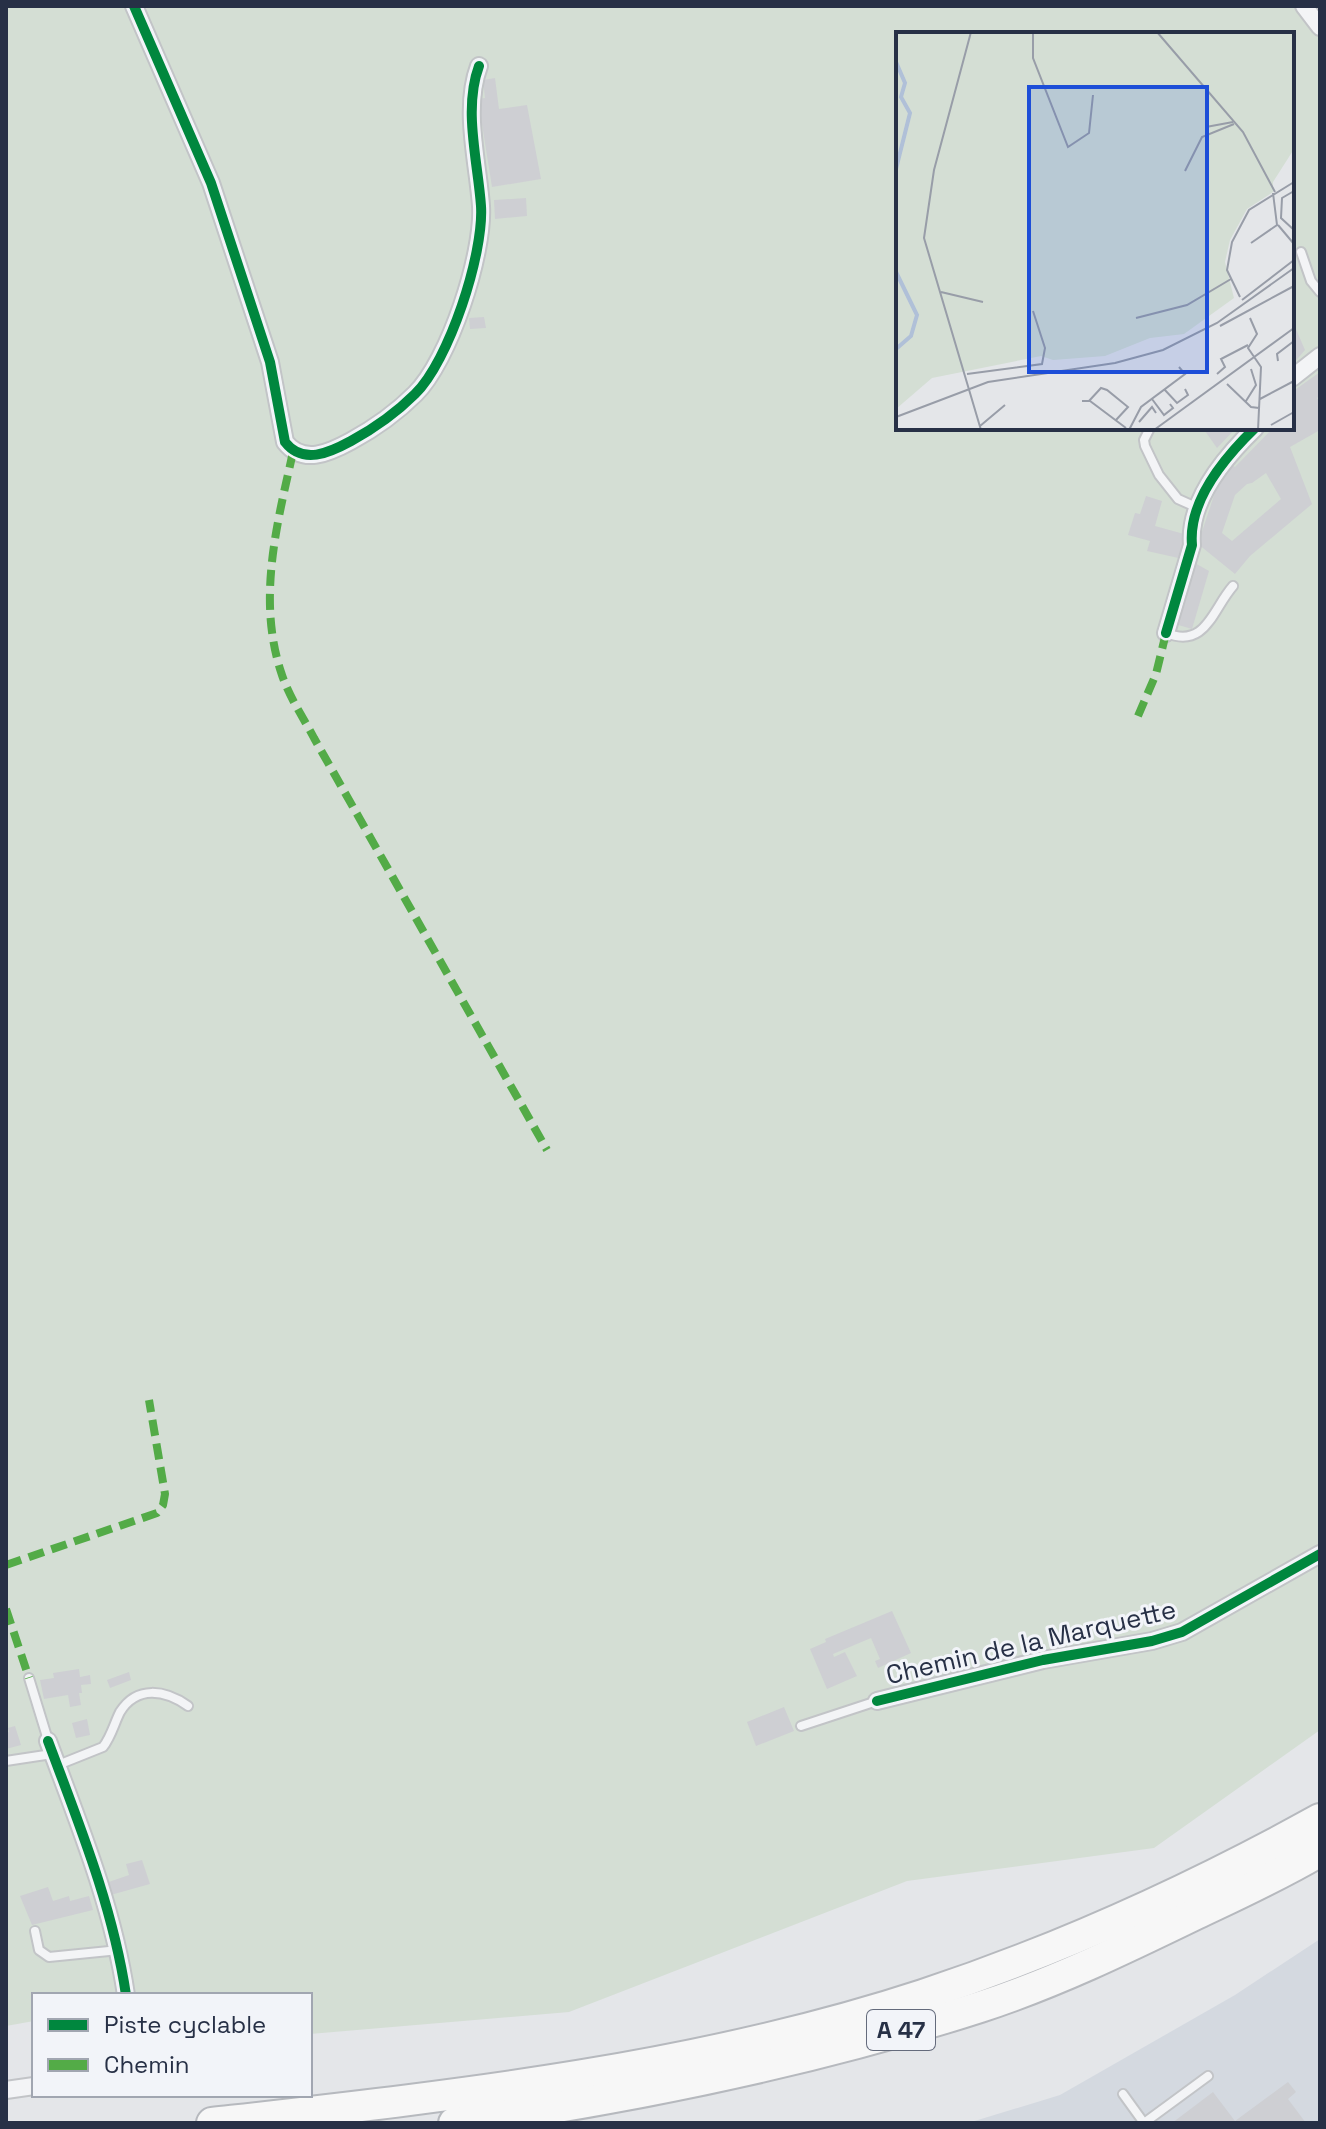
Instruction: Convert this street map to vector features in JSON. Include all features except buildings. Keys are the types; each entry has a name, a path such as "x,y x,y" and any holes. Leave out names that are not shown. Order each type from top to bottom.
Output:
{"highway":[{"name":"A 47","path":"212,2123 572,2077 735,2046 834,2021 935,1991 1084,1935 1169,1897 1320,1819"},
{"name":"A 47","path":"454,2123 537,2111 795,2060 982,2007 1116,1953 1288,1870 1320,1851"}],"street":[{"path":"134,6 211,183 270,362 285,442 293,452 306,456 322,454 349,442 384,420 417,393 445,347 461,308 480,229 481,205 473,124 474,83 479,66"},
{"path":"1304,6 1320,27"},
{"path":"1294,376 1320,356"},
{"path":"1166,633 1192,545 1191,537 1199,508 1215,473 1253,430"},
{"name":"Chemin de la Marquette","path":"877,1701 1043,1660 1152,1641 1182,1632 1320,1554"},
{"path":"52,1753 74,1808 119,1950 126,1993"},
{"path":"6,2090 32,2086"}],"lane":[{"path":"1301,252 1311,281 1320,292"},
{"path":"1149,430 1145,446 1159,475 1178,499 1199,508"},
{"path":"1166,633 1184,638 1199,633 1233,586"},
{"path":"29,1678 52,1753"},
{"path":"6,1761 103,1747 120,1713 133,1698 165,1693 188,1706"},
{"path":"801,1726 877,1701"},
{"path":"35,1931 39,1950 49,1957 119,1950"},
{"path":"1123,2094 1144,2123 1208,2076"}],"shaded area":[{"path":"6,6 1320,6 1320,1730 1154,1848 907,1881 569,2012 312,2034 312,1993 32,1993 32,2021 6,2026"},
{"path":"1320,1939 1320,2123 968,2123 1060,2095 1235,1995"}],"marked path":[{"path":"293,452 276,534 270,589 274,645 284,681 547,1150"},
{"path":"1138,716 1156,674 1166,633"},
{"path":"6,1565 157,1513 163,1505 165,1494 149,1400"},
{"path":"6,1609 29,1678"}],"cycle path":[{"path":"134,6 211,183 270,362 285,442 292,449 308,455 325,453 343,445 400,408 428,378 452,333 470,278 480,227 481,206 472,118 474,83 479,66"},
{"path":"1166,633 1192,545 1192,529 1202,496 1221,466 1253,430"},
{"path":"877,1701 1043,1660 1152,1641 1182,1632 1320,1554"},
{"path":"48,1741 104,1898 126,1993"}]}
